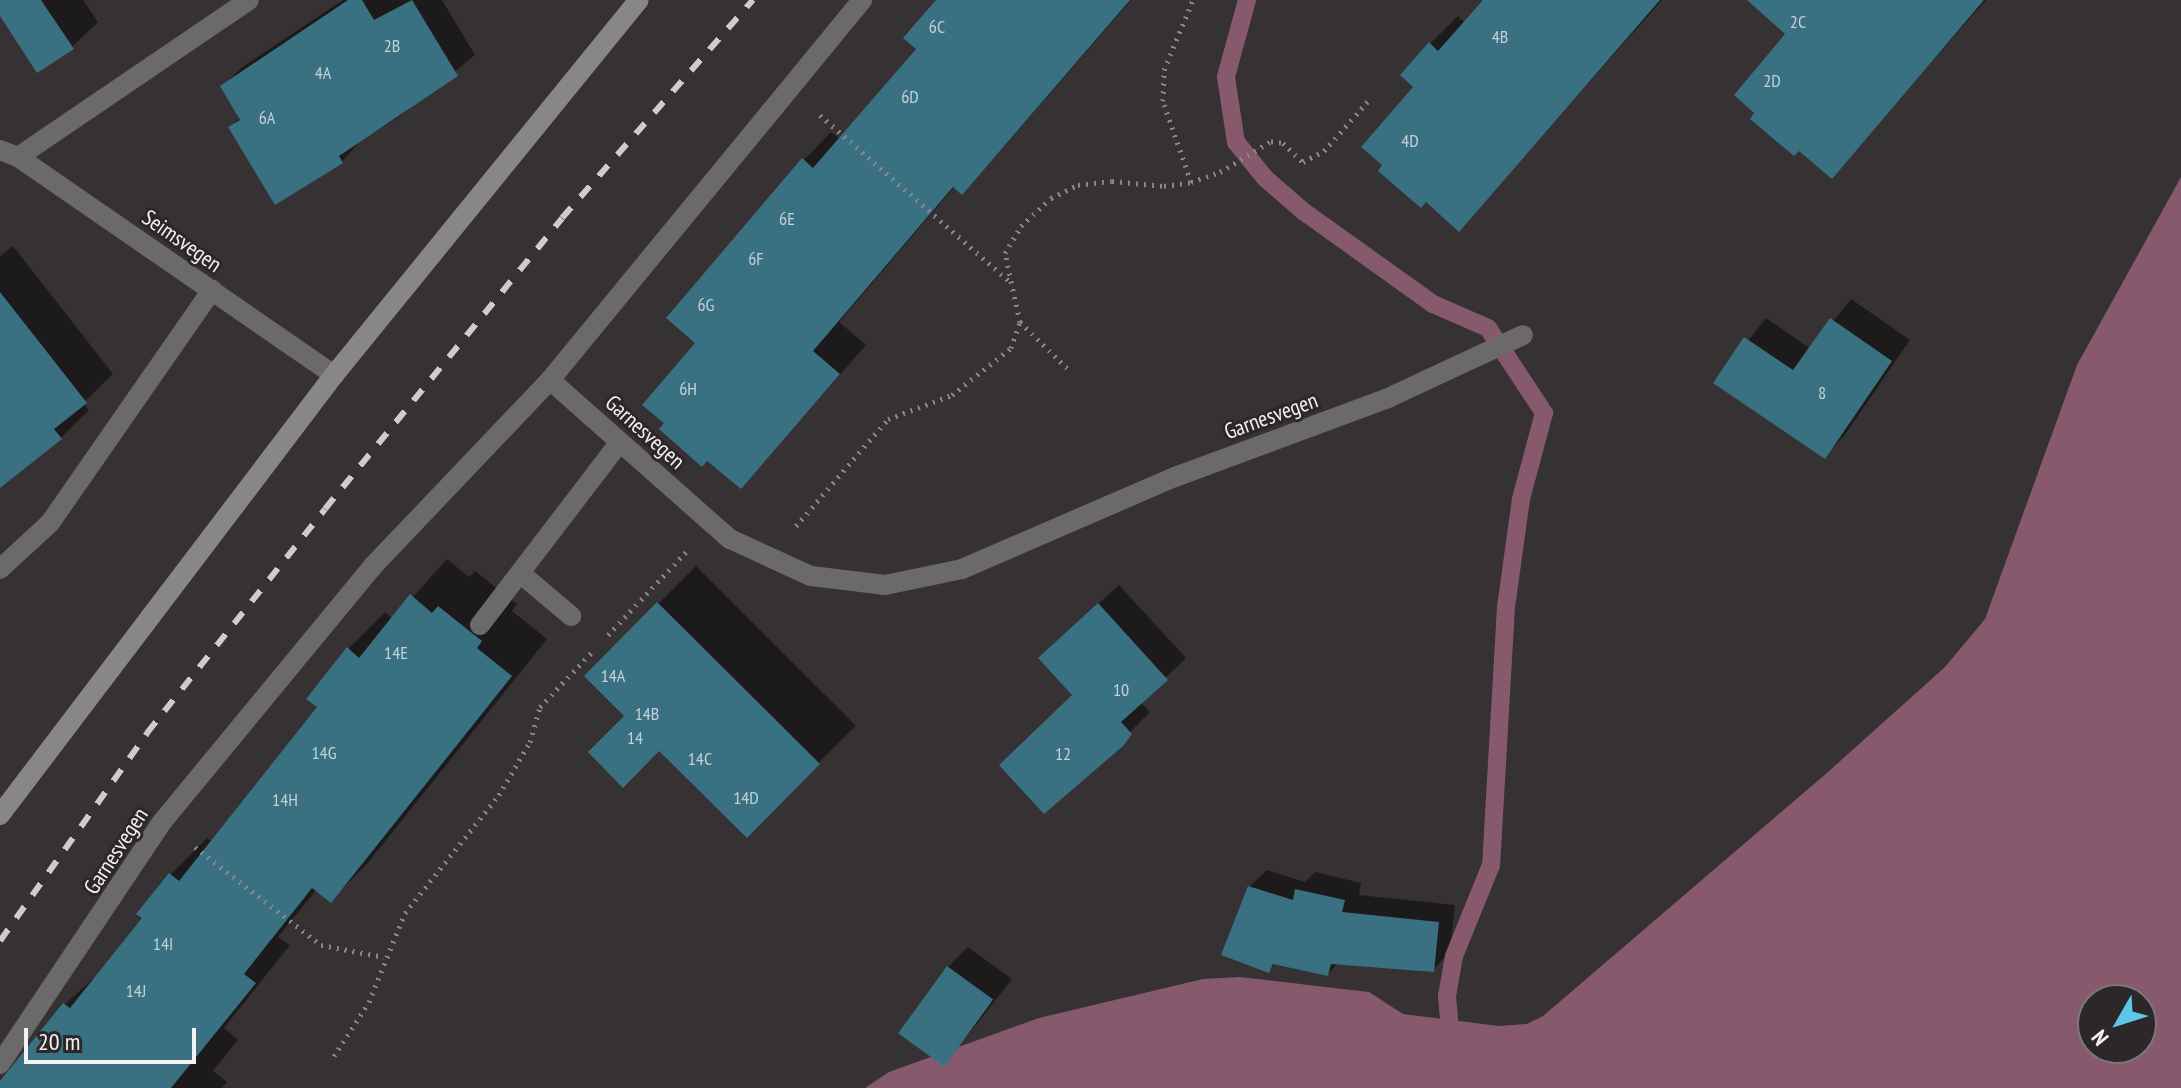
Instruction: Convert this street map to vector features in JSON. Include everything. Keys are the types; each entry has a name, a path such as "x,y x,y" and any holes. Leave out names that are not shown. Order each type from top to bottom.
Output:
{"main road":[{"path":"0,815 334,375 639,0"}],"street":[{"path":"9,153 249,0"},
{"path":"550,380 862,0"},
{"name":"Seimsvegen","path":"9,153 334,375"},
{"path":"0,569 50,523 212,290"},
{"name":"Garnesvegen","path":"0,1064 162,822 372,567 550,380 730,539 811,576 885,585 962,569 1175,477 1386,399 1523,335"},
{"path":"480,625 620,442"},
{"path":"520,573 571,616"}],"path":[{"path":"1191,182 1163,101 1164,70 1193,0"},
{"path":"790,88 1012,284"},
{"path":"770,557 888,419 952,395 980,377 1011,348 1020,322 1005,253 1021,226 1051,198 1078,185 1112,181 1164,186 1191,182 1271,141 1283,143 1303,162 1324,151 1369,100"},
{"path":"1020,322 1070,371"},
{"path":"334,1056 369,1002 384,957 405,913 518,766 540,707 713,524"},
{"path":"162,822 321,945 384,957"}],"shaded area":[{"path":"2181,177 2181,1088 865,1088 889,1072 1039,1018 1203,979 1240,977 1369,992 1403,1014 1499,1026 1527,1024 1543,1016 1828,772 1945,667 1985,619 2077,365"}],"building":[{"path":"0,0 41,0 74,49 37,73 0,16"},
{"path":"348,0 362,0 374,20 412,0 458,76 339,156 343,163 275,205 228,127 240,120 220,86"},
{"path":"936,0 1130,0 962,195 953,187 813,351 840,374 741,489 707,461 702,467 659,429 664,423 642,405 695,343 666,318 802,158 813,168 916,49 903,38"},
{"path":"1483,0 1660,0 1459,232 1426,202 1421,208 1378,171 1382,165 1361,147 1413,87 1400,75 1429,42 1438,51"},
{"path":"1747,0 1984,0 1832,179 1799,151 1794,156 1750,119 1754,113 1734,95 1785,34"},
{"path":"0,292 87,403 54,429 62,439 0,488"},
{"path":"1830,318 1892,361 1825,459 1713,383 1744,337 1793,370"},
{"path":"410,594 432,613 438,606 482,641 477,648 512,676 331,903 312,888 244,974 256,983 171,1088 0,1088 0,1081 63,1003 70,1008 142,918 136,914 169,873 179,881 317,707 306,699 347,647 359,658"},
{"path":"657,602 820,764 747,838 659,751 623,788 588,752 624,716 584,676"},
{"path":"1098,603 1168,680 1121,722 1132,734 1123,746 1044,814 999,765 1072,695 1038,658"},
{"path":"1248,886 1293,900 1295,889 1345,900 1342,912 1439,922 1434,972 1331,964 1328,976 1273,964 1269,973 1221,955"},
{"path":"947,966 993,1000 944,1067 898,1033"}],"waterway":[{"path":"1247,0 1226,77 1236,142 1265,178 1303,211 1433,304 1488,328 1544,413 1521,499 1506,607 1491,865 1454,956 1447,996 1449,1020"}],"railway":[{"path":"0,941 147,733 325,509 562,218 753,0"}]}
